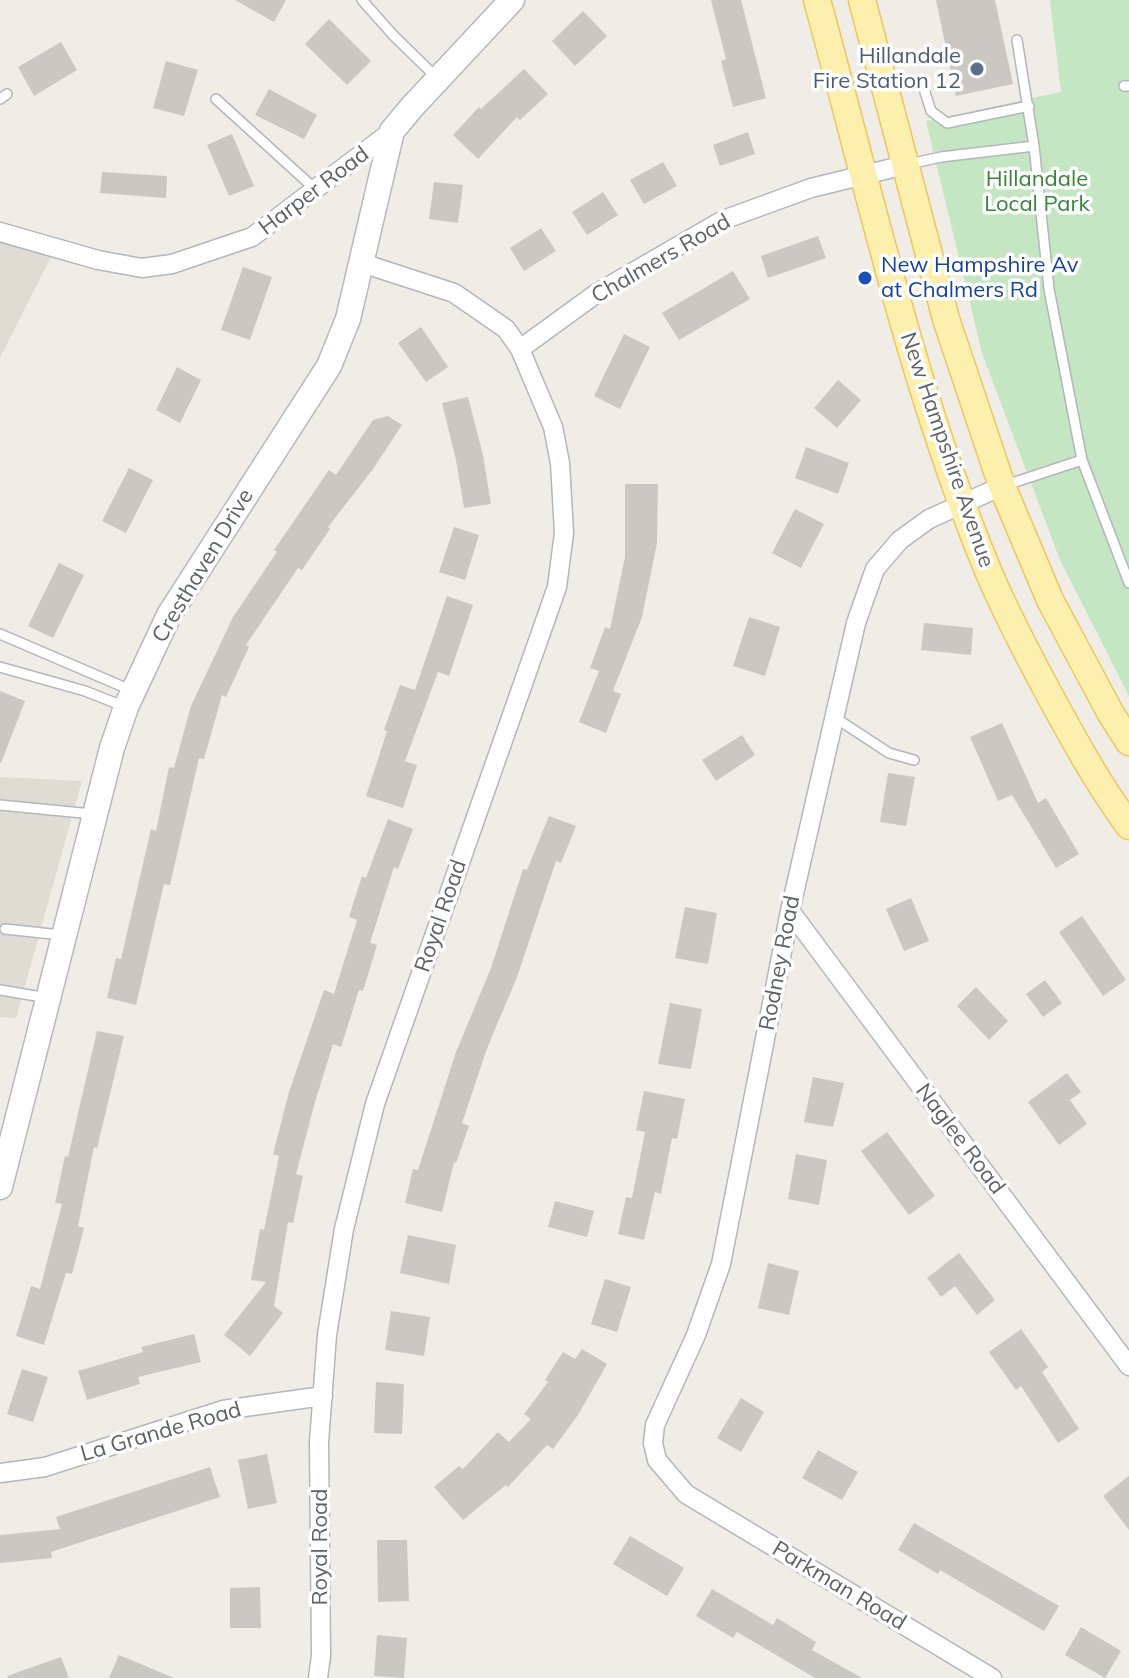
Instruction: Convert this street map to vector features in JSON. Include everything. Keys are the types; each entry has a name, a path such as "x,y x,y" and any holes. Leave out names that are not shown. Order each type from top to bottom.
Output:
{"main road":[{"name":"New Hampshire Avenue","path":"817,0 922,390 961,503 990,576 1026,651 1074,740 1129,826"},
{"name":"New Hampshire Avenue","path":"862,0 946,319 1002,486 1050,600 1129,742"}],"street":[{"name":"Cresthaven Drive","path":"0,1187 112,748 130,699 169,615 329,366 348,319 392,131 512,0"},
{"name":"Harper Road","path":"0,232 98,260 142,268 172,264 252,237 392,131"},
{"name":"Chalmers Road","path":"520,349 597,293 723,220 811,188 905,165"},
{"name":"Royal Road","path":"318,1678 321,1656 319,1442 327,1335 344,1229 375,1104 557,587 564,533 560,463 553,427 520,349 506,329 454,293 362,263"},
{"name":"Rodney Road","path":"686,1494 657,1460 653,1443 655,1425 696,1335 721,1264 790,911 856,623 875,569 900,540 929,519 1002,486"},
{"name":"Naglee Road","path":"790,911 1129,1366"},
{"name":"La Grande Road","path":"0,1473 45,1467 223,1410 323,1396"},
{"name":"Parkman Road","path":"686,1494 992,1678"}],"lane":[{"path":"362,0 438,79"},
{"path":"1017,40 1029,106 1049,289 1082,460 1129,583"},
{"path":"925,92 931,111 947,123 1029,106"},
{"path":"216,99 315,189"},
{"path":"905,165 941,157 1034,146"},
{"path":"1002,486 1082,460"},
{"path":"0,634 130,699"},
{"path":"0,667 85,691 130,699"},
{"path":"834,717 889,753 914,760"},
{"path":"0,805 95,815"},
{"path":"5,929 64,935"},
{"path":"0,990 48,998"}],"shaded area":[{"path":"0,237 54,251 0,358"},
{"path":"0,777 82,781 16,1018 0,1017"}],"green space":[{"name":"Hillandale Local Park","path":"1050,0 1129,0 1129,696 1060,560 982,353 926,121 1061,92"}],"building":[{"path":"235,0 286,0 274,22"},
{"path":"711,0 741,0 766,98 733,107 721,61 726,59"},
{"path":"936,0 995,0 1013,84 956,96"},
{"path":"583,11 607,36 575,66 552,41"},
{"path":"329,19 371,61 347,85 305,44"},
{"path":"61,42 77,70 34,96 18,67"},
{"path":"166,61 198,70 184,116 153,108"},
{"path":"524,69 548,94 520,120 517,117 478,159 453,135 479,107 481,109"},
{"path":"269,89 317,115 304,139 255,115"},
{"path":"748,132 755,154 720,166 713,145"},
{"path":"232,134 254,186 229,196 207,145"},
{"path":"663,162 677,186 644,204 630,180"},
{"path":"102,172 167,176 166,198 100,193"},
{"path":"434,182 463,185 458,223 429,219"},
{"path":"603,192 618,215 587,235 572,212"},
{"path":"541,228 556,251 524,271 510,248"},
{"path":"818,236 826,258 768,278 761,256"},
{"path":"243,267 272,277 250,340 221,330"},
{"path":"733,271 750,299 679,340 662,313"},
{"path":"421,327 448,367 426,382 398,343"},
{"path":"624,334 650,347 620,409 594,396"},
{"path":"177,367 201,380 180,423 156,410"},
{"path":"838,380 861,400 837,428 814,408"},
{"path":"468,397 483,455 491,504 464,508 442,403"},
{"path":"388,416 402,425 246,645 249,647 226,697 222,695 204,759 199,758 170,885 164,884 136,1005 107,998 116,958 121,959 151,829 156,831 169,767 174,768 191,706 233,617 329,470 336,475 373,420"},
{"path":"806,447 849,463 838,494 795,478"},
{"path":"129,468 153,480 126,533 102,521"},
{"path":"625,484 658,484 657,543 642,617 613,691 621,694 606,733 579,722 599,671 590,668 605,627 610,629 625,557"},
{"path":"795,509 824,524 801,568 772,553"},
{"path":"454,527 479,535 465,580 439,572"},
{"path":"59,563 84,575 53,638 28,626"},
{"path":"447,596 473,605 449,676 438,672 405,761 417,765 403,808 366,796 400,685 415,690"},
{"path":"749,617 780,627 765,676 733,666"},
{"path":"924,623 973,628 971,655 921,650"},
{"path":"0,691 25,701 1,763 0,762"},
{"path":"1002,723 1038,803 1046,798 1079,854 1056,868 1012,795 998,801 970,737"},
{"path":"742,735 755,755 716,781 702,760"},
{"path":"888,773 915,777 906,826 880,822"},
{"path":"549,816 576,826 561,863 556,861 517,977 486,1051 462,1123 469,1126 454,1162 442,1212 405,1203 413,1169 418,1170 456,1052 491,968 523,869 527,870"},
{"path":"388,819 413,829 398,869 394,867 370,943 377,945 363,991 359,990 341,1047 333,1044 315,1102 296,1174 303,1176 293,1223 288,1222 274,1306 283,1313 250,1356 224,1335 266,1282 251,1280 260,1229 264,1230 279,1156 273,1154 289,1092 324,990 334,994 357,920 349,917 362,876 366,878"},
{"path":"911,898 929,941 904,951 886,909"},
{"path":"685,907 717,913 708,964 675,958"},
{"path":"1082,916 1126,980 1103,996 1059,932"},
{"path":"1045,980 1062,1003 1043,1017 1026,994"},
{"path":"976,987 1008,1021 989,1040 957,1006"},
{"path":"670,1003 702,1009 691,1069 658,1064"},
{"path":"97,1031 124,1036 97,1148 94,1147 78,1226 84,1228 72,1274 66,1273 44,1345 16,1336 31,1286 40,1289 62,1204 55,1203 65,1156 68,1157"},
{"path":"1067,1073 1081,1092 1070,1100 1087,1124 1059,1145 1028,1102"},
{"path":"813,1077 844,1083 833,1127 804,1122"},
{"path":"644,1091 685,1099 677,1139 672,1138 661,1194 655,1192 644,1240 618,1234 626,1197 632,1198 645,1132 636,1130"},
{"path":"887,1132 935,1196 909,1215 861,1151"},
{"path":"796,1154 827,1160 819,1205 788,1199"},
{"path":"555,1201 594,1211 587,1237 548,1227"},
{"path":"408,1235 456,1245 449,1284 400,1273"},
{"path":"959,1253 995,1300 977,1315 955,1286 941,1297 927,1278"},
{"path":"768,1263 799,1271 789,1315 758,1308"},
{"path":"605,1279 631,1287 617,1332 591,1324"},
{"path":"391,1311 430,1317 424,1356 385,1350"},
{"path":"1021,1329 1048,1367 1042,1372 1079,1429 1058,1443 1021,1386 1016,1390 989,1352"},
{"path":"194,1334 201,1362 138,1377 140,1384 87,1400 78,1371 143,1352 141,1347"},
{"path":"582,1349 607,1364 578,1415 553,1449 547,1445 508,1487 506,1485 463,1520 434,1487 459,1466 463,1469 498,1432 509,1442 531,1419 524,1414 548,1382 545,1380 563,1352 575,1359"},
{"path":"22,1369 48,1377 33,1422 7,1414"},
{"path":"376,1382 404,1384 402,1434 374,1433"},
{"path":"741,1398 764,1412 741,1452 717,1438"},
{"path":"818,1450 858,1472 842,1500 802,1478"},
{"path":"267,1454 277,1503 248,1509 238,1460"},
{"path":"210,1467 220,1497 51,1552 52,1558 0,1563 0,1535 60,1529 56,1517"},
{"path":"1129,1476 1129,1530 1103,1496"},
{"path":"914,1523 1059,1606 1044,1631 940,1570 938,1574 898,1550"},
{"path":"630,1536 684,1568 667,1596 613,1564"},
{"path":"377,1540 407,1540 409,1601 378,1602"},
{"path":"260,1587 261,1628 230,1628 230,1588"},
{"path":"712,1589 773,1625 777,1618 816,1642 812,1650 862,1678 815,1678 737,1632 733,1638 696,1616"},
{"path":"1081,1627 1121,1651 1105,1678 1065,1655"},
{"path":"377,1635 407,1638 404,1678 374,1676"},
{"path":"119,1655 174,1678 109,1678"},
{"path":"61,1657 69,1678 7,1676"}],"place":[{"name":"Hillandale Fire Station 12","path":"977,69"},
{"name":"New Hampshire Av at Chalmers Rd","path":"865,278"}]}
